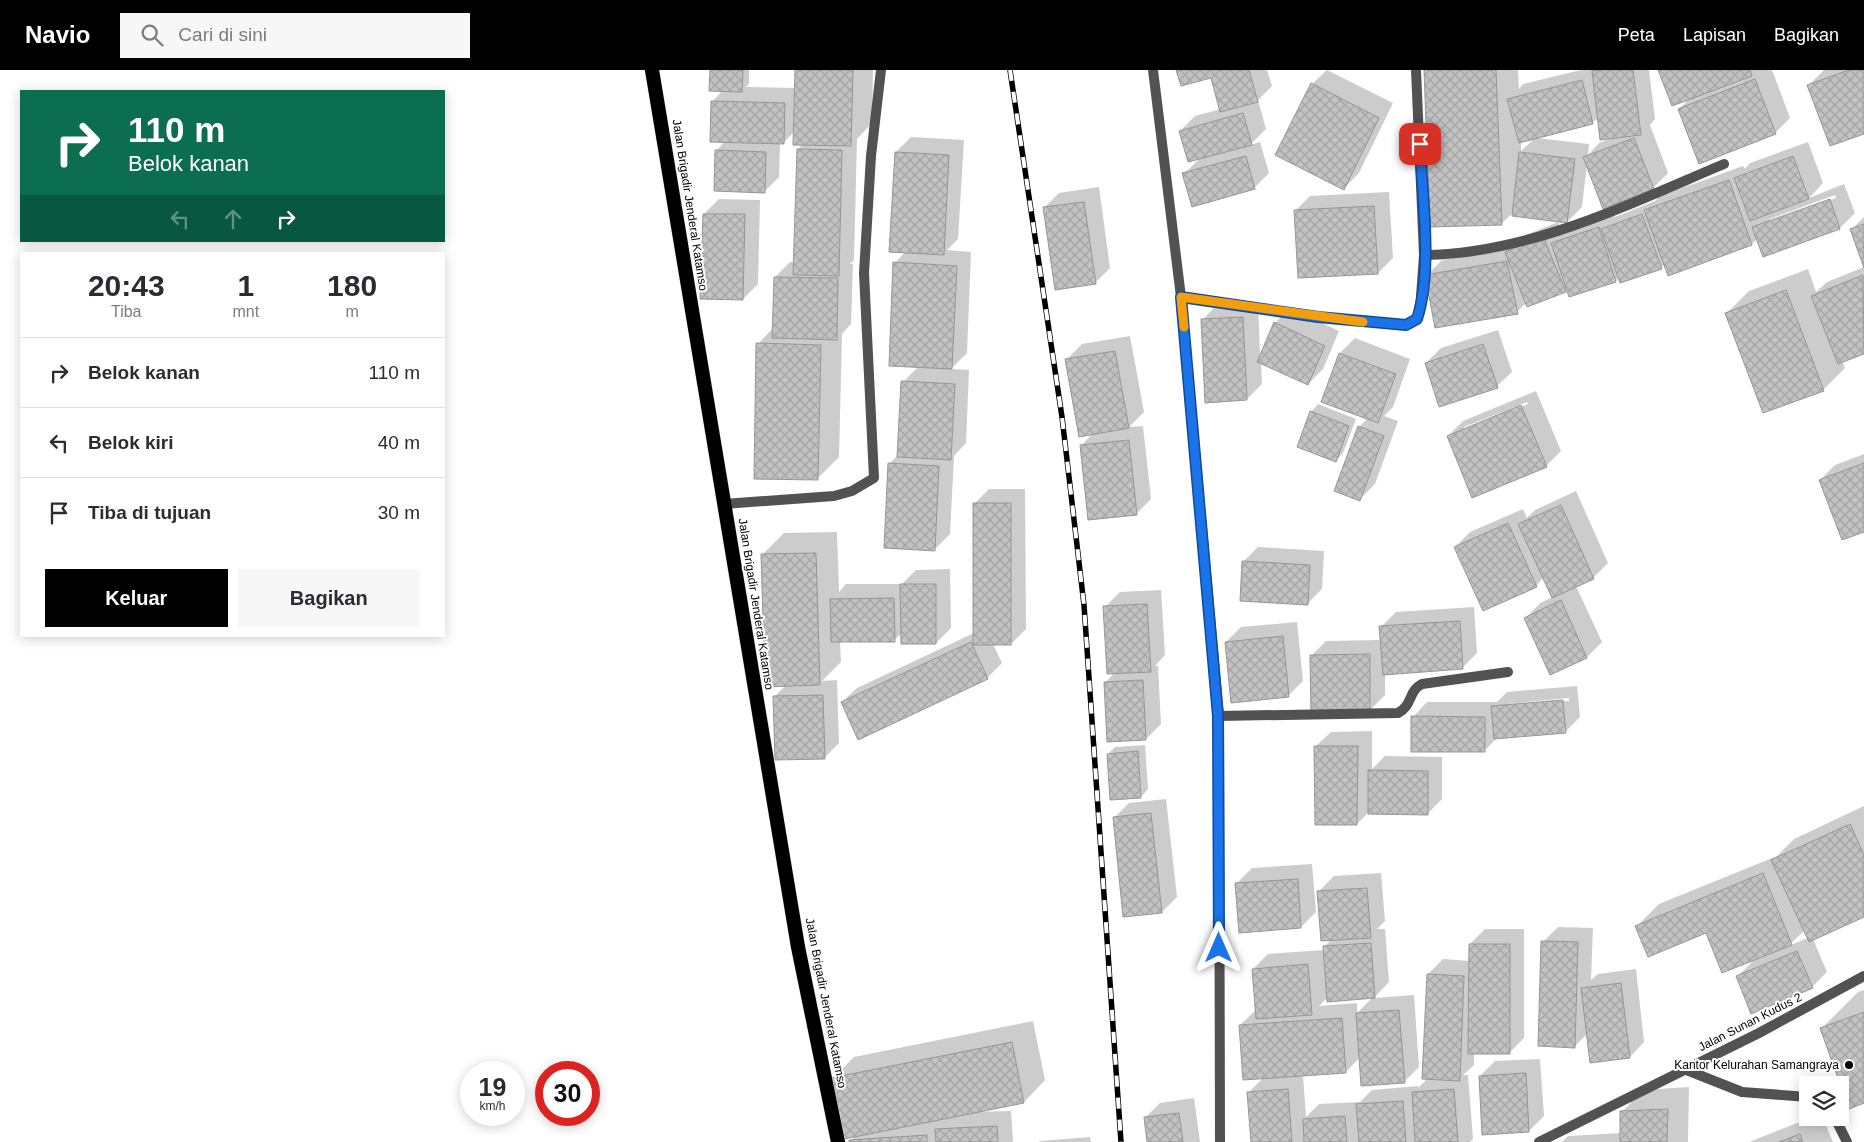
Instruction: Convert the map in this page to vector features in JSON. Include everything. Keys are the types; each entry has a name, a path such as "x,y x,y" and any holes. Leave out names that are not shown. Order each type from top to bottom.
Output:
{"highway":[{"name":"Jalan Brigadir Jenderal Katamso","path":"652,70 798,947 838,1142"}],"street":[{"path":"724,504 834,496 852,491 874,478 864,273 871,156 881,70"},
{"path":"1153,70 1181,297 1218,716 1220,1142"},
{"path":"1181,297 1318,317 1406,325 1417,319 1420,310 1424,255 1416,70"},
{"path":"1424,255 1459,254 1491,249 1555,231 1620,208 1724,164"},
{"path":"1218,716 1398,713 1406,709 1414,690 1422,684 1508,672"},
{"name":"Jalan Sunan Kudus 2","path":"1539,1142 1759,1033 1864,976"},
{"path":"1684,1069 1742,1092 1799,1096"},
{"path":"1839,1126 1847,1142"}],"building":[{"path":"710,70 743,70 742,92 709,91"},
{"path":"795,70 853,70 851,146 793,145"},
{"path":"1176,70 1249,70 1258,102 1220,112 1211,78 1181,86"},
{"path":"1424,70 1496,70 1502,225 1430,227"},
{"path":"1633,70 1641,135 1600,140 1592,71"},
{"path":"1658,70 1750,70 1752,76 1672,106"},
{"path":"1849,70 1864,70 1864,134 1830,146 1807,85"},
{"path":"1755,79 1776,134 1699,164 1678,109"},
{"path":"1582,80 1593,124 1519,143 1507,99"},
{"path":"1311,83 1379,118 1344,190 1275,155"},
{"path":"711,101 785,103 784,144 710,142"},
{"path":"1243,113 1252,145 1188,162 1179,131"},
{"path":"1634,138 1654,189 1603,209 1583,157"},
{"path":"797,149 842,150 839,276 793,275"},
{"path":"715,150 766,152 765,193 714,191"},
{"path":"895,152 949,155 944,255 889,252"},
{"path":"1519,152 1575,159 1567,223 1512,216"},
{"path":"1246,156 1255,189 1192,207 1182,173"},
{"path":"1793,156 1809,199 1750,221 1734,178"},
{"path":"1729,180 1752,245 1668,276 1644,210"},
{"path":"1830,199 1840,229 1763,257 1752,227"},
{"path":"1084,202 1096,284 1055,290 1043,207"},
{"path":"1374,206 1378,274 1298,278 1294,210"},
{"path":"703,214 745,214 743,300 700,299"},
{"path":"1642,214 1662,269 1620,283 1601,229"},
{"path":"1864,224 1864,268 1850,229"},
{"path":"1599,227 1616,282 1569,297 1551,243"},
{"path":"1543,236 1566,292 1527,307 1505,252"},
{"path":"1507,261 1518,314 1435,328 1425,275"},
{"path":"893,262 957,266 952,369 889,366"},
{"path":"1863,275 1864,354 1838,364 1811,296"},
{"path":"774,277 838,278 837,340 772,338"},
{"path":"1786,290 1824,391 1763,413 1725,313"},
{"path":"1243,317 1247,400 1205,403 1201,319"},
{"path":"1274,322 1325,346 1308,385 1257,362"},
{"path":"756,343 821,345 818,480 754,479"},
{"path":"1483,344 1498,388 1439,407 1425,363"},
{"path":"1115,351 1129,428 1079,437 1065,359"},
{"path":"1339,353 1396,374 1378,423 1321,402"},
{"path":"901,381 955,384 951,460 897,457"},
{"path":"1521,405 1547,467 1472,498 1447,436"},
{"path":"1310,411 1349,426 1336,462 1297,447"},
{"path":"1358,426 1384,436 1360,501 1334,491"},
{"path":"1129,440 1137,515 1088,520 1080,445"},
{"path":"888,463 939,466 935,551 884,548"},
{"path":"1864,463 1864,532 1842,540 1819,480"},
{"path":"973,503 1011,503 1011,645 973,645"},
{"path":"1561,505 1594,579 1552,598 1518,524"},
{"path":"1508,523 1537,587 1483,611 1454,547"},
{"path":"816,553 820,685 765,687 761,554"},
{"path":"1242,561 1310,565 1308,605 1240,601"},
{"path":"900,584 936,584 936,644 901,644"},
{"path":"894,598 895,642 831,642 830,599"},
{"path":"1561,600 1587,658 1550,675 1524,618"},
{"path":"1147,604 1151,672 1107,674 1103,606"},
{"path":"1460,621 1463,669 1383,675 1379,626"},
{"path":"1283,636 1289,697 1231,703 1225,642"},
{"path":"971,642 988,679 858,740 841,702"},
{"path":"1370,654 1370,711 1311,713 1310,655"},
{"path":"1143,680 1146,740 1107,742 1104,682"},
{"path":"823,695 825,759 775,760 773,696"},
{"path":"1563,700 1566,733 1494,739 1491,706"},
{"path":"1411,716 1485,717 1485,752 1411,752"},
{"path":"1314,746 1358,746 1357,825 1315,825"},
{"path":"1138,751 1141,798 1110,800 1107,754"},
{"path":"1368,770 1428,771 1428,815 1368,814"},
{"path":"1151,813 1162,913 1123,917 1113,817"},
{"path":"1850,824 1864,855 1864,917 1809,942 1771,860"},
{"path":"1763,873 1792,945 1722,973 1706,933 1648,957 1635,926"},
{"path":"1298,879 1301,928 1239,933 1235,883"},
{"path":"1367,888 1371,938 1321,941 1317,891"},
{"path":"1541,941 1578,942 1575,1048 1538,1046"},
{"path":"1371,943 1375,998 1327,1002 1323,946"},
{"path":"1469,944 1510,944 1510,1054 1468,1054"},
{"path":"1797,951 1813,988 1751,1014 1736,976"},
{"path":"1308,964 1312,1015 1256,1019 1252,969"},
{"path":"1427,974 1464,976 1460,1081 1422,1079"},
{"path":"1621,983 1630,1058 1590,1063 1581,988"},
{"path":"1399,1010 1405,1083 1361,1086 1356,1013"},
{"name":"Kantor Kelurahan Samangraya","path":"1864,1012 1864,1103 1849,1109 1849,1076 1837,1076 1820,1028"},
{"path":"1342,1018 1346,1073 1243,1080 1239,1025"},
{"path":"1012,1042 1024,1103 844,1139 831,1078"},
{"path":"1526,1073 1529,1132 1482,1135 1479,1076"},
{"path":"1288,1089 1292,1142 1251,1142 1247,1092"},
{"path":"1454,1089 1458,1142 1415,1142 1412,1092"},
{"path":"1403,1101 1406,1142 1359,1142 1356,1104"},
{"path":"1668,1109 1667,1142 1620,1142 1620,1111"},
{"path":"1179,1113 1183,1142 1147,1142 1144,1117"},
{"path":"1345,1116 1347,1142 1304,1142 1303,1119"},
{"path":"997,1126 998,1142 936,1142 935,1129"},
{"path":"1800,1134 1803,1142 1779,1142"},
{"path":"927,1135 927,1142 849,1142 849,1140"}],"railway":[{"path":"1010,70 1062,417 1084,605 1121,1142"}],"slow traffic":[{"path":"1184,327 1181,297 1363,322"}],"place":[{"name":"Kantor Kelurahan Samangraya","path":"1849,1065"}],"route":[{"path":"1219,948 1218,716 1181,297 1228,302 1318,317 1390,325 1406,325 1417,319 1423,294 1424,255 1420,144"}]}
